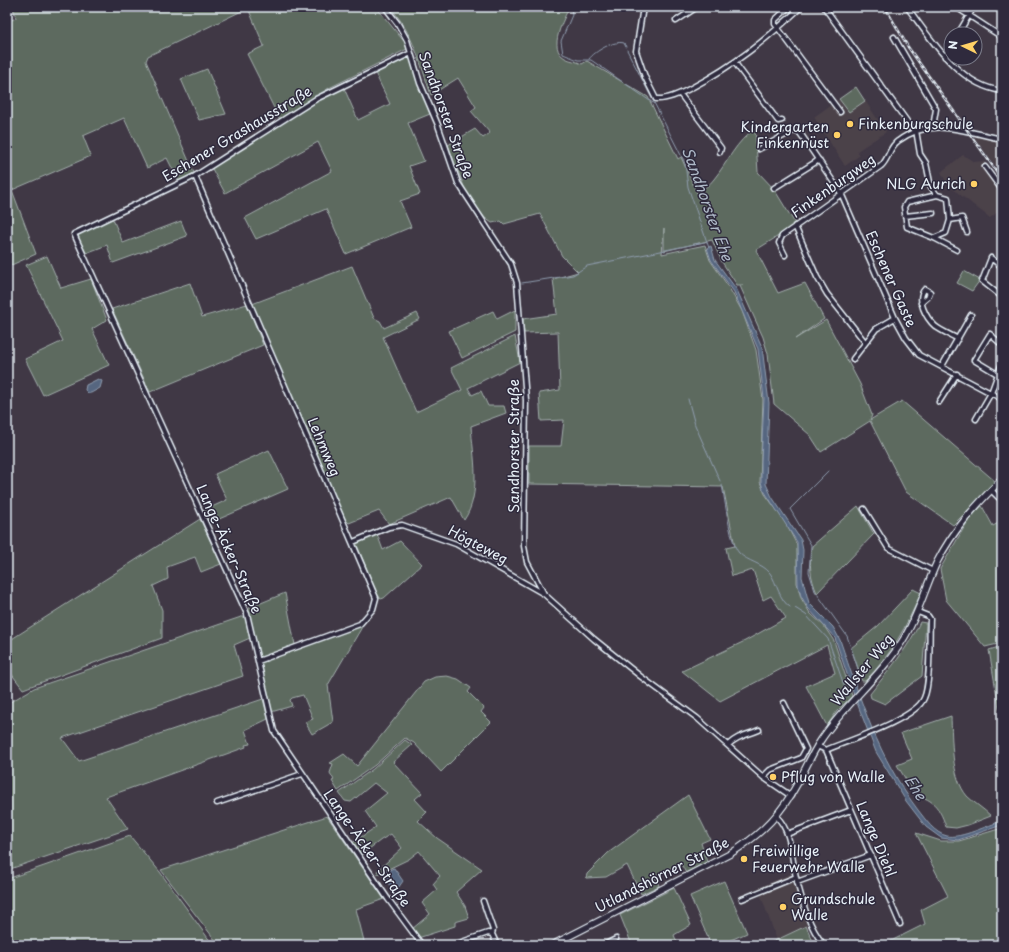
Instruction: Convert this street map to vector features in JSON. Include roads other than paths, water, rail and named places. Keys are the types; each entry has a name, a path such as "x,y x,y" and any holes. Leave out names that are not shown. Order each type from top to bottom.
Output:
{"street":[{"name":"Sandhorster Straße","path":"385,7 398,24 411,53 420,83 438,125 458,183 511,264 517,283 526,400 524,546 527,562 544,594 594,639 640,676 697,718 763,777 791,796"},
{"path":"643,7 636,51 645,77 656,99 680,94 735,63 778,28 798,8"},
{"path":"676,21 697,7"},
{"path":"789,7 775,20 775,24 840,112"},
{"path":"824,7 915,130 920,154 926,163 931,187 936,195"},
{"path":"907,7 943,54"},
{"path":"956,7 1002,37"},
{"path":"963,26 972,7"},
{"path":"894,37 936,109 937,114 933,127"},
{"name":"Eschener Grashausstraße","path":"74,234 195,176 316,99 411,53"},
{"path":"735,63 766,107 778,121 782,120"},
{"path":"955,66 989,89 1002,91"},
{"path":"680,94 721,148 720,152"},
{"name":"Finkenburgweg","path":"784,254 779,242 782,236 841,193 883,165 895,144 915,130 933,127 1002,139"},
{"name":"Eschener Gaste","path":"759,149 795,130 800,132 841,193 895,318 906,338 919,355 1002,399"},
{"path":"774,188 820,160"},
{"path":"985,167 1002,190"},
{"name":"Lehmweg","path":"195,176 376,598 375,606 371,612 362,622 354,627 258,661"},
{"path":"934,238 946,233 950,220 948,198 936,195 907,202 904,207 907,227 934,238 957,250"},
{"path":"905,216 933,213"},
{"path":"950,220 962,218 967,232"},
{"path":"795,226 817,277 827,294 865,342"},
{"name":"Lange-Äcker-Straße","path":"74,234 243,606 250,624 274,731 388,899 422,945"},
{"path":"1002,266 991,258 982,281 1002,297"},
{"path":"922,303 935,326 958,339"},
{"path":"942,366 971,315"},
{"path":"853,359 876,329 895,318"},
{"path":"999,375 974,360 990,334 1002,345"},
{"path":"976,419 991,393 1002,364"},
{"path":"939,402 957,374"},
{"name":"Wallster Weg","path":"776,816 791,796 830,726 864,690 894,654 918,612 934,571 957,529 1002,479"},
{"path":"991,490 1002,499"},
{"path":"864,509 888,548 934,571"},
{"name":"Högteweg","path":"353,542 389,528 402,525 456,544 544,594"},
{"path":"818,746 826,750 912,712 920,704 926,694 930,619 928,616 918,612"},
{"path":"763,777 770,770 801,758 806,749 784,703"},
{"path":"728,745 738,736 747,735 759,730"},
{"name":"Lange Diehl","path":"826,750 900,924"},
{"path":"217,803 302,774"},
{"path":"787,834 851,810"},
{"path":"776,816 785,826 797,880 811,926 824,945"},
{"name":"Utlandshörner Straße","path":"552,945 730,854 754,838 776,816"},
{"path":"742,899 871,855"},
{"path":"483,901 493,930 492,934 497,945"},
{"path":"453,945 488,933 492,934"},
{"path":"604,945 616,939"}],"water":[{"path":"711,246 715,260 737,290 762,347 769,403 766,484 772,497 801,540 803,550 802,577 809,603 833,627 840,640 863,707 881,749 904,790 927,822 938,832 947,836 953,836 967,834 1002,821 1002,825 958,840 941,838 926,827 906,801 876,752 854,695 835,638 808,608 801,596 798,585 797,542 763,489 761,482 761,462 764,398 758,349 734,292 711,260 707,248"},
{"path":"98,379 102,381 100,388 88,393 85,390 86,385"},
{"path":"394,868 403,881 396,891 393,890 383,876 386,871"}],"waterway":[{"name":"Sandhorster Ehe","path":"571,7 572,15 561,41 563,54 578,60 591,60 653,103"},
{"name":"Sandhorster Ehe","path":"589,59 600,50 615,43 624,43 626,47"},
{"name":"Sandhorster Ehe","path":"627,50 685,163 688,187 709,248"},
{"path":"522,283 573,275 587,266 705,242"},
{"path":"688,399 695,425 720,481"},
{"path":"828,471 790,509 811,545 809,572 815,591 847,636 859,671"},
{"path":"722,485 730,531 736,548 739,553 747,559 763,567 770,573 783,600 790,607"},
{"path":"795,608 806,615 828,639 848,697"}],"railway":[{"path":"885,7 908,47 1002,179"}],"place":[{"name":"Finkenburgschule","path":"850,124"},
{"name":"Kindergarten Finkennüst","path":"837,135"},
{"name":"NLG Aurich","path":"974,184"},
{"name":"Pflug von Walle","path":"773,777"},
{"name":"Freiwillige Feuerwehr Walle","path":"744,859"},
{"name":"Grundschule Walle","path":"783,907"}],"water label":[{"name":"Ehe","path":"915,788"}]}
